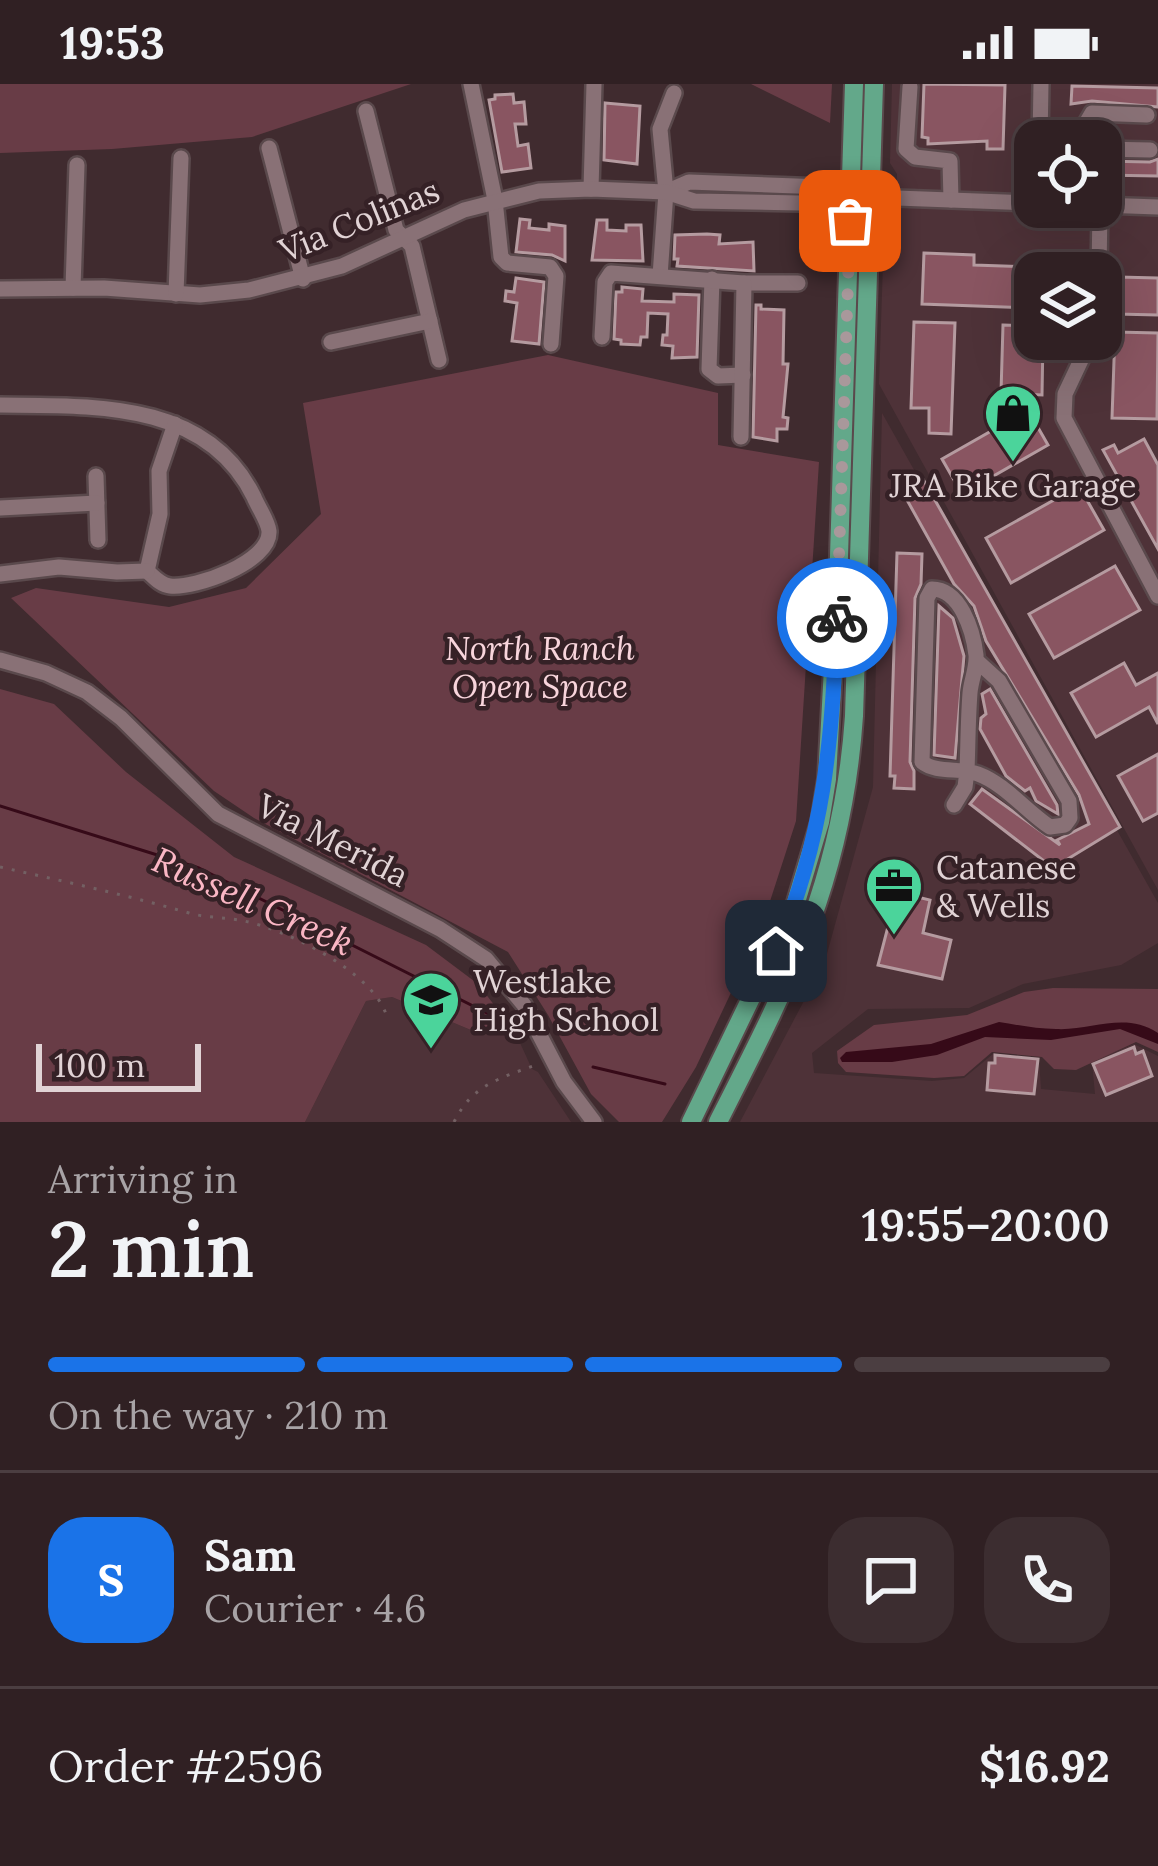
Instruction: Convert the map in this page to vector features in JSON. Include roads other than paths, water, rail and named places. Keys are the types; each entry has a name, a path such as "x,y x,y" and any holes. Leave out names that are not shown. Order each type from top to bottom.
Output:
{"main road":[{"path":"691,1122 776,951 807,870 827,779 854,84"},
{"path":"718,1122 791,976 825,887 845,804 854,716 874,84"},
{"path":"833,695 841,715 835,798 845,804"}],"street":[{"path":"471,84 503,261 550,267 556,276 551,344"},
{"path":"591,189 594,84"},
{"path":"1040,120 1041,84"},
{"path":"910,87 906,149 915,157 950,161 951,200"},
{"path":"660,276 666,192 660,129 674,93"},
{"path":"366,111 396,230 412,246 439,359"},
{"path":"1091,120 1093,113 1147,115"},
{"path":"269,148 303,279"},
{"path":"1122,149 1150,150"},
{"path":"176,294 181,158"},
{"path":"73,288 77,165"},
{"name":"Via Colinas","path":"0,289 236,292 303,279 495,200 539,191 666,192 689,182 850,196 1014,202"},
{"path":"1122,206 1158,207"},
{"path":"602,337 607,276 798,283"},
{"path":"712,279 709,369 718,376 742,375"},
{"path":"741,437 744,283"},
{"path":"332,342 430,321"},
{"path":"1081,360 1065,394 1064,418 1158,596"},
{"path":"0,405 95,406 192,430 240,469 269,535 265,544 230,573 169,586 147,571 59,567 0,574"},
{"path":"147,571 160,514 159,471 175,424"},
{"path":"97,476 98,540"},
{"path":"0,508 97,503"},
{"path":"954,805 965,788 967,771 970,688 977,661 970,630 954,597 949,591 932,589 926,598 922,762 929,768 967,771 991,781 1050,827 1065,825 1070,818 1069,801 999,681 977,661"},
{"name":"Via Merida","path":"0,660 46,673 87,692 121,718 218,814 440,929 486,959 524,1005 564,1082 594,1122"}],"waterway":[{"name":"Russell Creek","path":"0,806 199,868 497,1018"},
{"name":"Russell Creek","path":"593,1067 665,1084"}],"place":[{"name":"JRA Bike Garage","path":"1013,464"},
{"name":"Catanese & Wells","path":"894,937"},
{"name":"Westlake High School","path":"431,1051"}],"park label":[{"name":"North Ranch Open Space","path":"540,667"}]}
